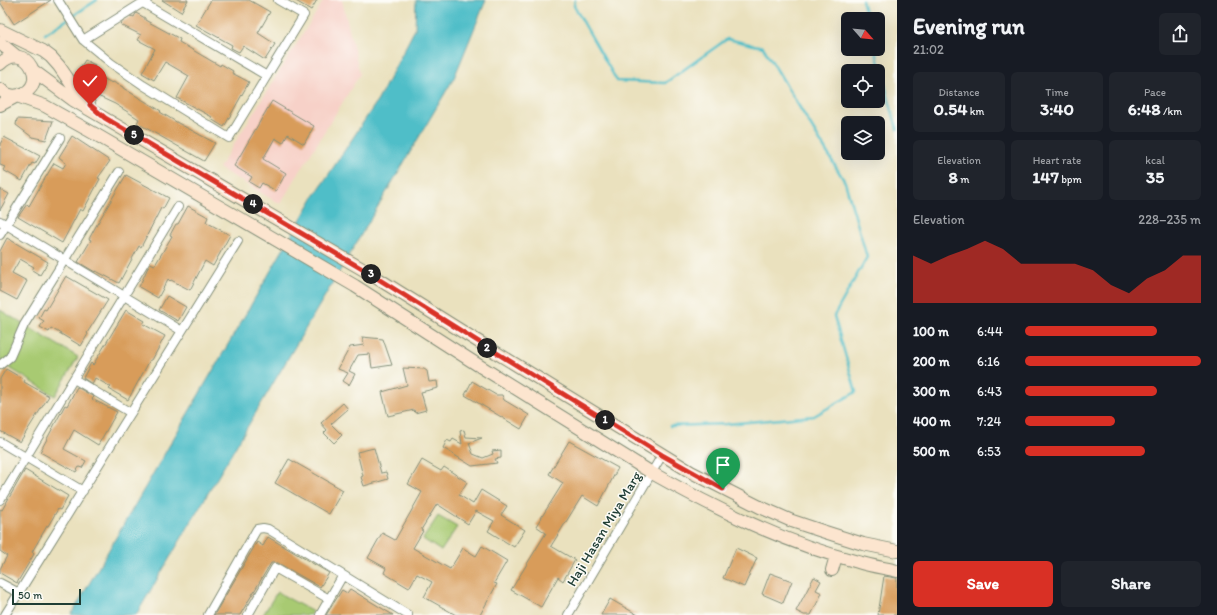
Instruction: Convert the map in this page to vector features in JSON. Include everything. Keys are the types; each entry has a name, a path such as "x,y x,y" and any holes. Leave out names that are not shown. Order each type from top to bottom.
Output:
{"main road":[{"path":"0,30 43,51 51,57 79,94 105,118"},
{"path":"0,43 16,56 27,61 34,71 63,93 354,264 662,455 723,489 792,521 863,544 897,551"},
{"path":"0,64 9,57 16,56"},
{"path":"0,105 29,90 35,78 34,71"},
{"path":"0,89 10,95 38,104 64,116 345,280 652,473 714,506 786,538 859,563 897,571"},
{"path":"832,570 836,556"}],"street":[{"path":"60,2 83,40 111,63 143,85 229,138 304,15 278,0"},
{"path":"83,40 145,1 267,76"},
{"path":"0,235 3,223 60,138"},
{"path":"0,365 10,357 24,325 119,172"},
{"path":"0,500 178,207"},
{"path":"3,223 182,331"},
{"path":"5,615 238,242"},
{"path":"74,379 131,413"},
{"path":"0,442 82,491"},
{"name":"Haji Hasan Miya Marg","path":"568,615 662,455"},
{"path":"208,615 257,529 263,528 268,529 408,615"},
{"path":"248,615 275,568 329,599"},
{"path":"320,615 343,575"},
{"path":"0,583 19,593"}],"shaded area":[{"path":"324,0 342,0 360,74 280,204 219,168"}],"green space":[{"path":"0,310 78,357 55,396 0,362"},
{"path":"438,516 457,527 441,551 423,539"},
{"path":"277,592 313,612 311,615 263,615"}],"water":[{"path":"416,0 486,0 454,78 136,615 71,615 313,198 378,100 415,29"}],"building":[{"path":"0,0 51,0 14,24"},
{"path":"162,0 188,0 181,12"},
{"path":"211,0 249,0 270,12 258,33 275,44 265,60 243,46 239,52 231,48 232,45 196,25"},
{"path":"294,0 317,0 311,10"},
{"path":"136,13 145,18 145,20 180,39 179,42 220,66 221,64 233,71 232,73 249,82 224,127 211,119 212,117 177,98 189,76 165,62 154,80 142,73 155,49 138,40 141,35 121,25 122,22 132,16 134,17"},
{"path":"85,60 95,65 91,72 123,87 178,123 215,143 204,161 137,123 139,119 115,104 89,92 88,91 91,86 75,76"},
{"path":"272,101 314,126 304,144 288,134 283,143 275,138 263,159 286,173 276,191 262,183 259,188 249,182 252,177 234,166"},
{"path":"17,119 53,121 46,140 32,137 16,125"},
{"path":"72,136 110,161 98,178 100,179 83,211 80,209 62,243 18,217 27,204 29,206 54,163 63,168 66,163 59,157"},
{"path":"4,137 40,156 35,164 32,163 22,181 3,170 5,167 0,165 0,144"},
{"path":"126,175 169,198 163,209 161,208 141,247 139,246 119,283 78,262 91,240 89,239 96,226"},
{"path":"0,189 9,194 0,210"},
{"path":"188,206 208,217 206,222 230,235 213,266 205,261 190,290 168,279 158,298 139,287 150,263 155,265 172,236 170,235 176,224 178,224"},
{"path":"7,238 48,262 40,275 32,270 34,267 20,259 12,273 27,281 17,300 0,291 0,251"},
{"path":"66,276 108,300 87,333 88,334 81,346 51,328 49,332 40,327 44,321 39,318 44,309 46,310"},
{"path":"167,296 186,307 178,321 159,310"},
{"path":"126,310 145,321 143,324 165,336 128,400 109,389 111,387 95,378 92,384 83,378 91,363 93,365"},
{"path":"362,337 383,339 392,365 372,368 370,354 358,355 349,371 355,374 349,385 343,381 348,373 338,369 350,347 364,345"},
{"path":"403,368 424,369 427,371 429,382 437,381 438,388 421,392 426,410 415,413 414,410 388,416 382,392 407,385"},
{"path":"6,369 25,380 24,382 49,396 20,442 0,431 0,379"},
{"path":"472,381 496,395 502,395 504,400 529,415 521,429 465,395"},
{"path":"77,387 94,397 92,399 117,412 98,445 74,430 64,449 86,461 82,468 79,467 76,472 40,452 65,405 67,406"},
{"path":"343,403 348,409 331,424 342,435 334,443 324,433 327,430 321,423"},
{"path":"464,430 466,437 482,438 469,443 473,454 483,458 493,454 492,451 501,450 501,458 495,459 497,463 472,466 443,448 447,440 451,442 453,439 462,444 460,431"},
{"path":"569,441 618,468 598,506 582,496 551,546 575,560 563,581 558,577 541,607 511,590 546,533 536,526 563,483 549,474"},
{"path":"374,448 381,473 386,472 388,479 364,486 357,452"},
{"path":"289,459 343,490 329,514 275,483"},
{"path":"422,460 441,471 444,467 467,482 459,495 473,504 481,490 507,506 501,515 525,530 514,547 488,531 494,521 476,511 468,524 437,504 421,530 423,531 413,548 450,569 463,548 476,556 482,546 507,561 494,583 497,584 480,615 456,615 424,597 432,582 417,574 409,588 384,573 386,568 368,558 382,533 395,540 422,492 408,484"},
{"path":"25,470 68,496 60,510 58,509 47,526 32,552 34,554 17,583 0,573 0,569 7,556 0,551 0,509 2,510"},
{"path":"268,537 329,573 320,587 278,563 271,563 240,615 214,615 257,542 263,546"},
{"path":"736,548 757,558 744,587 723,578"},
{"path":"770,573 792,581 783,603 762,594"},
{"path":"884,576 897,578 897,615 878,615"},
{"path":"814,577 821,581 816,590 822,593 811,615 804,615 796,611"},
{"path":"350,589 393,615 326,615 342,590 347,593"},
{"path":"610,599 638,615 601,615"}],"waterway":[{"path":"45,34 97,0"},
{"path":"575,0 574,6 617,81 665,83 727,39 763,47 845,182 867,257 834,316 856,392 814,416 727,424 670,426"},
{"path":"862,0 865,12"},
{"path":"877,56 897,129"}],"route":[{"path":"90,105 105,118 364,270 662,455 690,472 723,489"}]}
